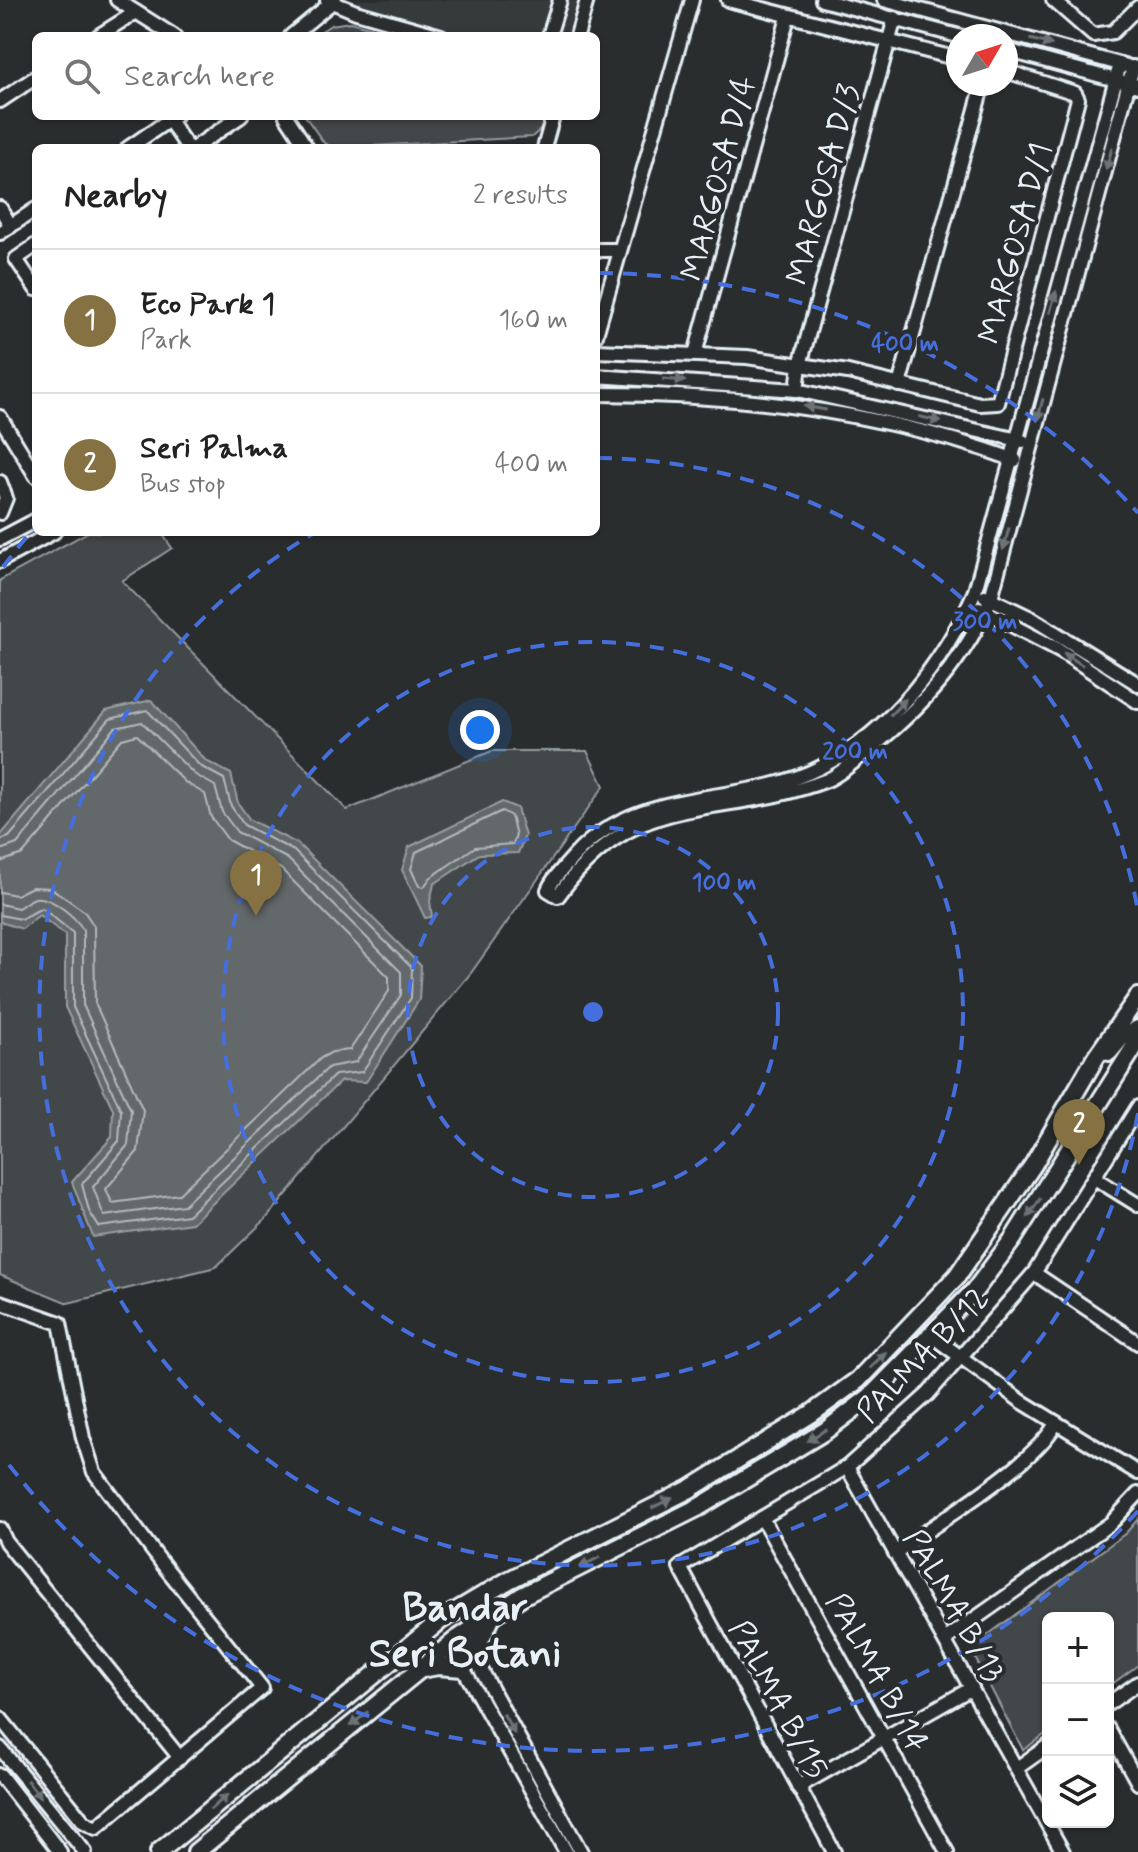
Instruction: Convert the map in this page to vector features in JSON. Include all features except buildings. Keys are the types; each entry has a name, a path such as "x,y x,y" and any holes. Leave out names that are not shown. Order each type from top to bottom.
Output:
{"main road":[{"path":"159,1852 424,1634 493,1589 690,1489 798,1423 858,1380 957,1276 1033,1165 1096,1057 1138,997"},
{"path":"1096,1057 1107,1056 1121,1038 1138,1029"},
{"path":"196,1852 456,1640 522,1596 699,1507 825,1431 871,1396 975,1290 1013,1239 1068,1157 1119,1070 1138,1029"},
{"path":"1119,1070 1138,1059"},
{"path":"456,1640 461,1621 493,1589"},
{"path":"420,1669 468,1661 496,1613"},
{"path":"424,1634 456,1640"}],"street":[{"path":"117,0 168,32"},
{"path":"550,32 560,0"},
{"path":"578,32 587,0"},
{"path":"600,321 692,0"},
{"path":"728,0 946,56"},
{"path":"822,0 946,33"},
{"path":"884,0 925,5 1130,66"},
{"path":"1053,0 1093,35 1113,32 1138,7"},
{"path":"296,32 332,1 359,6 430,32"},
{"path":"104,32 136,12"},
{"name":"MARGOSA D/4","path":"695,354 788,17"},
{"name":"MARGOSA D/3","path":"797,390 800,365 895,18"},
{"path":"1018,53 1135,87"},
{"path":"1110,79 1130,66"},
{"path":"1110,79 1111,98 972,597 932,667 897,710 848,758 829,779 641,823 624,830 590,856 559,896 548,889 582,847 620,819 687,800 764,786 848,758 908,720 944,674 986,611 991,598 1125,102 1135,87 1130,66"},
{"name":"MARGOSA D/1","path":"899,385 980,404 998,403 1078,95 1018,75"},
{"path":"0,101 32,80"},
{"path":"600,351 695,354 800,365 899,385 980,96"},
{"path":"134,144 169,120"},
{"path":"173,120 186,144"},
{"path":"200,144 235,120"},
{"path":"289,120 304,144"},
{"path":"545,144 552,120"},
{"path":"0,208 6,230 32,212"},
{"path":"32,248 16,259 32,283"},
{"path":"600,250 620,250"},
{"path":"600,376 797,390 1031,443"},
{"path":"600,394 792,404 950,439 1026,463"},
{"path":"0,417 32,469"},
{"path":"0,513 4,507 2,486"},
{"path":"0,539 32,522"},
{"path":"0,561 47,536"},
{"path":"972,597 991,598 1033,619 1138,684"},
{"path":"972,597 986,611 1025,631 1138,702"},
{"path":"1025,631 1033,619"},
{"path":"821,767 829,779"},
{"name":"PALMA B/12","path":"680,1570 847,1467 961,1360 1034,1273 1096,1179 1138,1107"},
{"path":"1096,1179 1138,1205"},
{"path":"1034,1273 1138,1343"},
{"path":"0,1302 56,1319 83,1438 94,1472 262,1688 96,1828 84,1822 0,1718"},
{"path":"932,1336 961,1360 1138,1473"},
{"path":"895,1553 1026,1458 1049,1437 1056,1423"},
{"name":"PALMA B/13","path":"847,1467 1063,1852"},
{"path":"946,1639 1111,1523 1138,1494"},
{"name":"PALMA B/14","path":"762,1518 947,1852"},
{"path":"0,1529 6,1542 180,1758"},
{"name":"PALMA B/15","path":"680,1570 834,1852"},
{"path":"456,1640 581,1852"},
{"path":"468,1661 566,1852"},
{"path":"1114,1700 1138,1683"},
{"path":"798,1787 972,1688"},
{"path":"1114,1740 1138,1783"},
{"path":"0,1748 85,1852"},
{"path":"1017,1768 1042,1750"},
{"path":"0,1775 60,1852"}],"shaded area":[{"path":"357,0 577,0 568,32 411,32 353,16"},
{"path":"350,22 387,32 320,32 331,25"},
{"path":"308,120 544,120 541,129 532,137 406,144 324,143"},
{"path":"81,536 164,536 172,548 122,581 347,810 492,751 587,751 604,786 471,973 266,1219 216,1267 68,1303 0,1275 0,580"},
{"path":"1138,1519 1138,1665 1114,1683 1114,1612 1042,1612 1042,1736 1023,1750 970,1648 1126,1533"}],"water":[{"path":"151,700 206,761 231,774 238,803 250,820 298,844 421,966 419,1000 366,1082 341,1081 192,1223 93,1237 72,1182 112,1137 113,1109 65,1007 65,935 39,915 22,929 0,922 0,836 106,711"},
{"path":"502,802 517,808 525,836 518,853 479,854 434,884 430,901 432,917 425,918 402,870 409,847"}],"place":[{"name":"Eco Park 1","path":"256,916"},
{"name":"Seri Palma","path":"1079,1165"}],"district":[{"name":"Bandar Seri Botani","path":"465,1629"}]}
